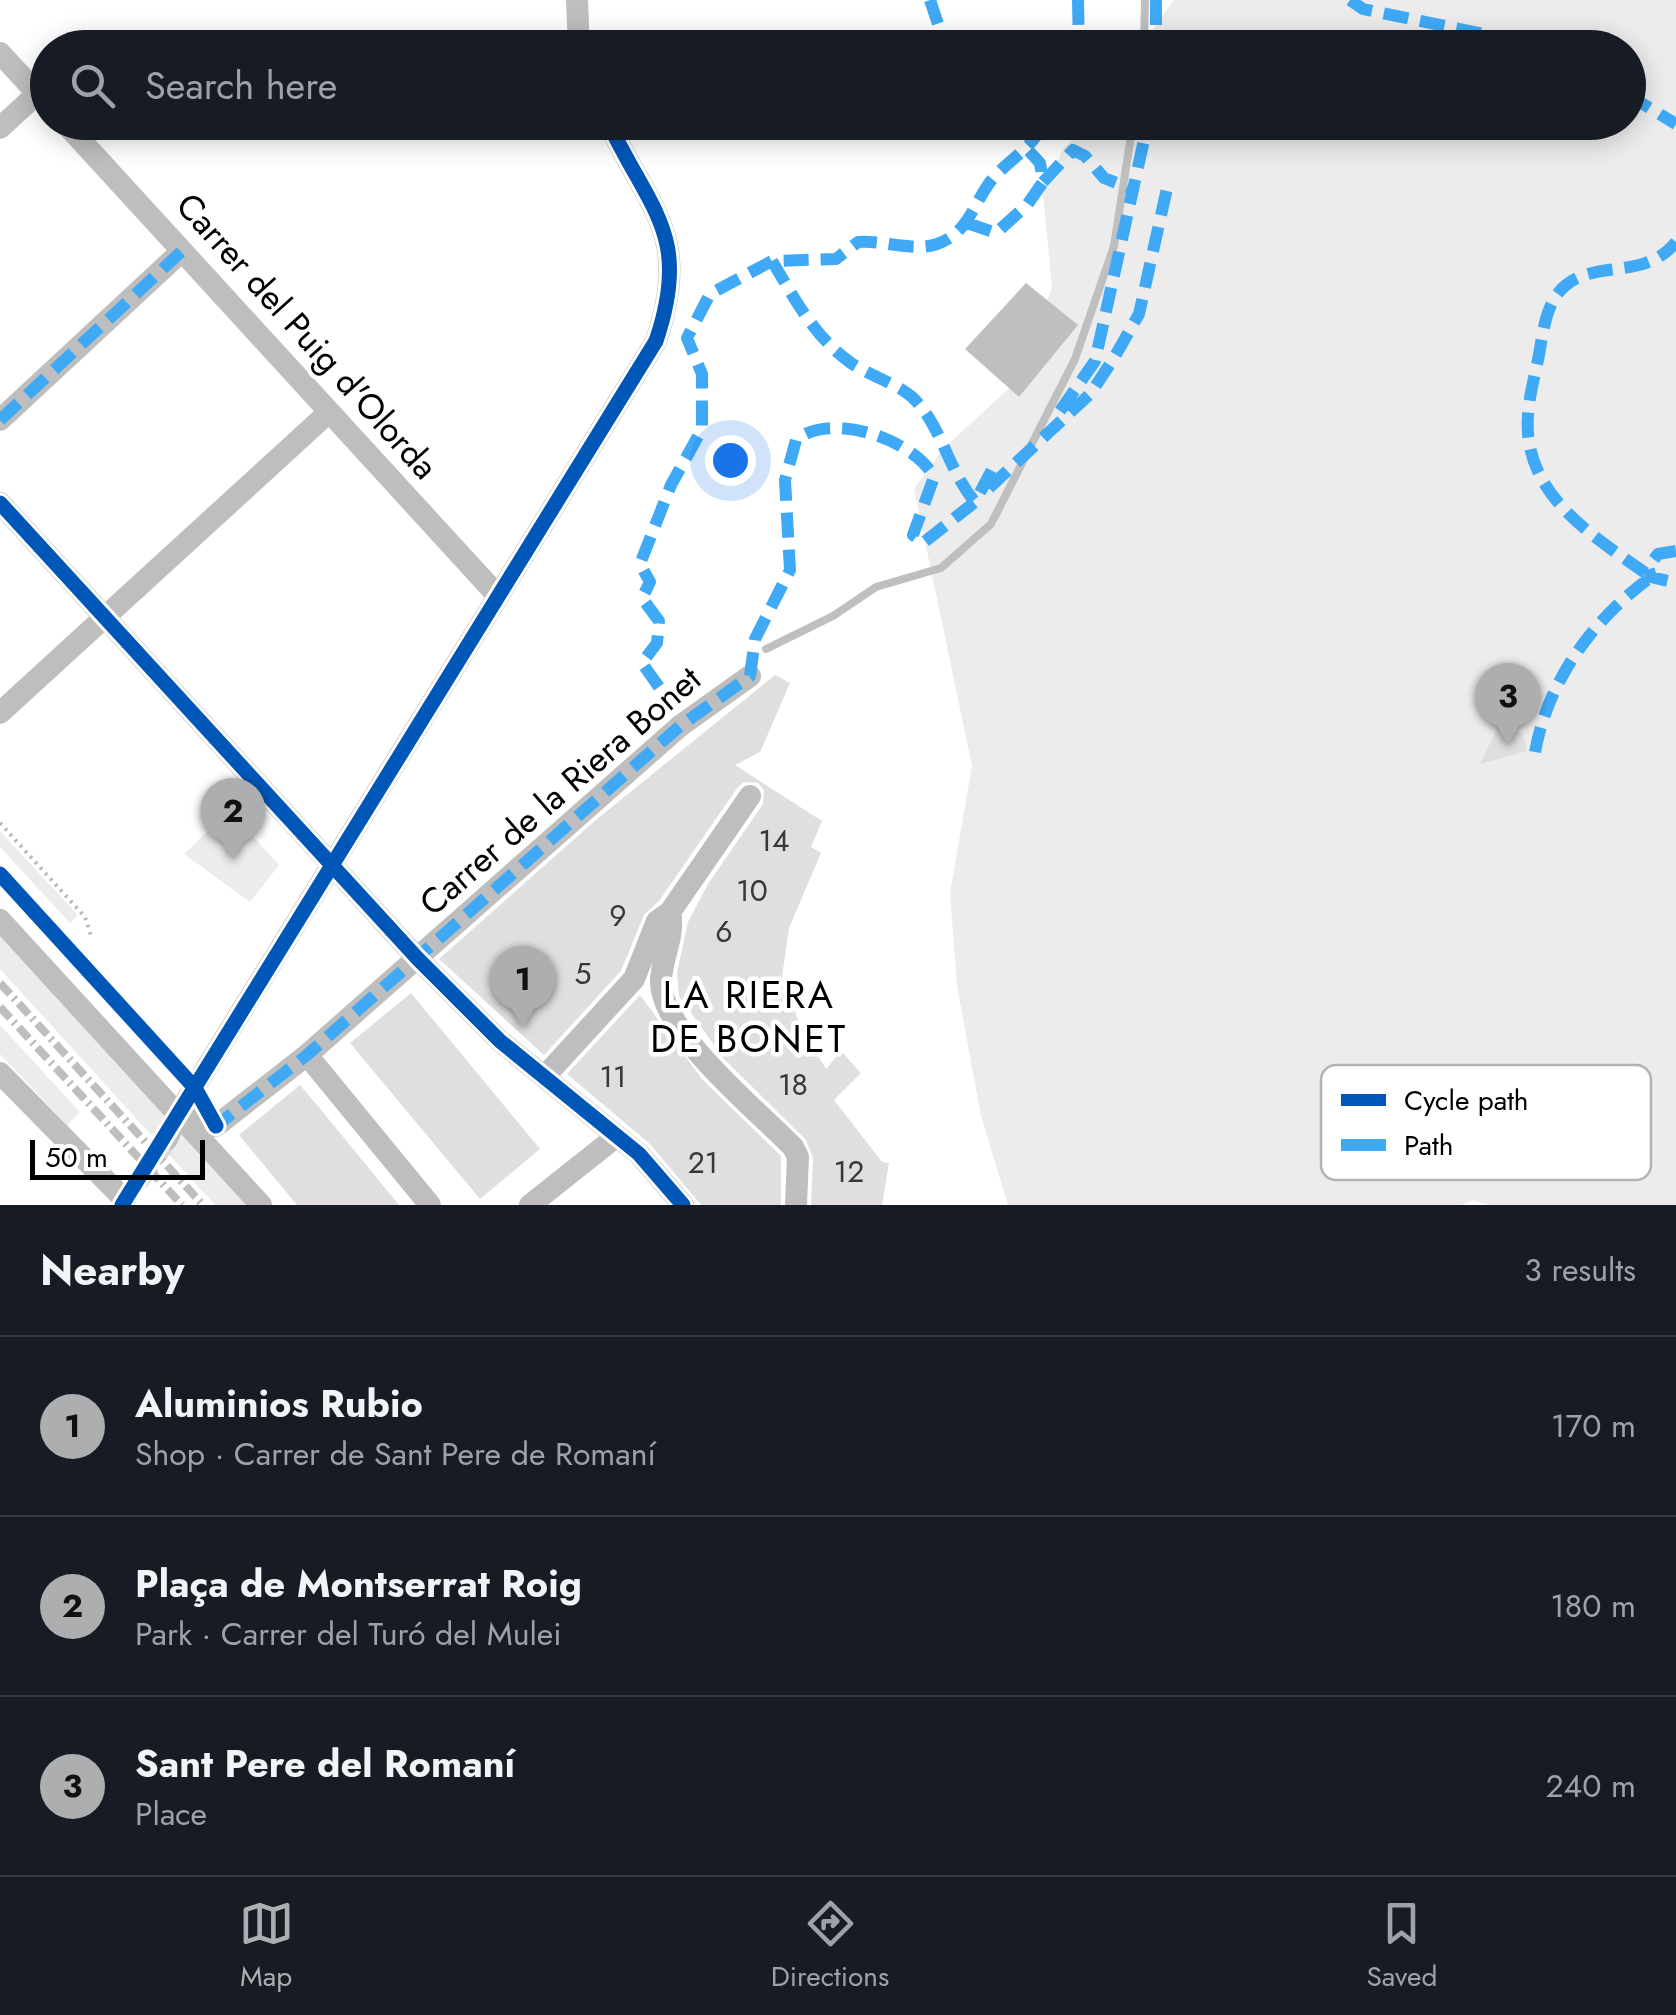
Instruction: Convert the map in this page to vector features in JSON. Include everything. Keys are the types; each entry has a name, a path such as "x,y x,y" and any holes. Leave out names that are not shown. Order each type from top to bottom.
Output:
{"street":[{"path":"577,0 578,30"},
{"path":"0,54 30,87"},
{"path":"0,128 30,108"},
{"name":"Carrer del Puig d'Olorda","path":"80,140 498,596"},
{"path":"167,1139 178,1114 656,341 672,282 663,228 617,140"},
{"path":"0,420 182,251"},
{"path":"0,713 330,412"},
{"path":"0,502 418,959 500,1040 639,1154 684,1205"},
{"name":"Carrer de la Riera Bonet","path":"178,1114 216,1126 307,1055 680,726 750,676"},
{"path":"545,1076 634,979 657,921 670,912 750,796"},
{"path":"670,912 673,928 660,981 668,1016 793,1146 798,1157 796,1205"},
{"path":"0,920 261,1205"},
{"path":"307,1055 430,1205"},
{"path":"0,1073 128,1196"},
{"path":"530,1205 617,1136"}],"path":[{"path":"0,823 85,917 91,936"}],"shaded area":[{"path":"1174,0 1676,0 1676,1205 1488,1205 1473,1200 1462,1205 1008,1205 981,1116 957,986 950,893 972,766 914,489 943,449 1017,381 1052,287 1043,194 1063,149 1072,140 1646,140 1646,30 1153,30"},
{"path":"1026,283 1078,325 1019,397 965,349"},
{"path":"229,811 279,865 250,902 184,854"},
{"path":"0,831 78,915 70,923 0,847"},
{"path":"0,937 249,1205 215,1205 0,969"},
{"path":"0,1025 80,1112 67,1125 0,1054"}],"building":[{"path":"775,675 790,683 760,752 735,765 822,821 811,847 821,853 789,928 782,977 800,1025 826,1069 841,1051 861,1073 834,1100 882,1162 889,1163 882,1205 811,1205 813,1158 806,1140 724,1059 679,996 677,973 688,922 708,884 763,804 764,790 758,783 744,782 738,787 659,901 644,915 621,971 544,1055 439,959 597,819"},
{"path":"1499,724 1523,734 1527,751 1480,764"},
{"path":"411,993 540,1149 480,1199 350,1043"},
{"path":"640,995 702,1079 781,1156 781,1205 701,1205 650,1144 567,1074"},
{"path":"300,1085 399,1205 297,1205 239,1135"}],"waterway":[{"path":"1144,30 1145,0"},
{"path":"766,649 833,616 876,587 941,568 991,524 1075,359 1114,246 1130,140"}],"tunnel":[{"path":"137,1182 167,1139"}],"railway":[{"path":"0,983 203,1205"},
{"path":"0,1007 182,1205"}],"marked path":[{"path":"930,0 940,30"},
{"path":"1078,0 1079,30"},
{"path":"1156,0 1156,30"},
{"path":"1350,0 1363,9 1464,30"},
{"path":"1646,106 1676,124"},
{"path":"659,687 642,663 657,643 659,621 642,598 650,582 640,564 671,485 702,429 702,374 687,338 710,294 772,261 836,259 858,242 918,247 937,244 958,231 989,183 1032,140"},
{"path":"1060,411 1095,361 1144,140"},
{"path":"967,223 996,233 1027,205 1043,182 1040,163 1028,150"},
{"path":"1043,182 1073,150 1085,156 1104,178 1135,190"},
{"path":"989,488 1091,393 1114,358 1139,314 1168,184"},
{"path":"1535,752 1550,701 1576,654 1610,612 1651,577 1586,530 1566,511 1537,469 1529,444 1528,415 1546,317 1559,292 1579,277 1650,262 1676,242"},
{"path":"0,420 182,251"},
{"path":"772,261 806,316 838,353 906,392 922,408 975,502"},
{"path":"211,1125 216,1126 307,1055 680,726 750,676 755,639 790,570 785,480 796,440 829,428 849,429 891,441 924,463 934,477 913,535 923,543 975,502 996,462"},
{"path":"1676,551 1658,554 1648,567 1651,577 1676,583"}],"cycle path":[{"path":"122,1205 656,341 670,275 668,249 651,202 618,140"},
{"path":"0,503 418,959 500,1041 639,1154 683,1205"},
{"path":"0,874 195,1088 216,1126"}],"place":[{"name":"Sant Pere del Romaní","path":"1508,745"},
{"name":"Plaça de Montserrat Roig","path":"233,860"},
{"name":"Aluminios Rubio","path":"523,1028"}],"district":[{"name":"LA RIERA DE BONET","path":"749,1016"}]}
